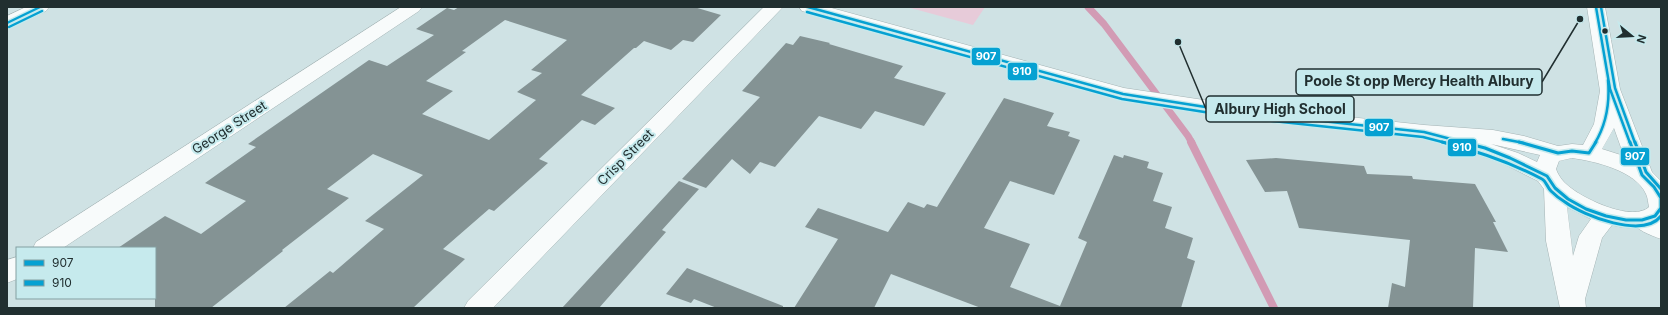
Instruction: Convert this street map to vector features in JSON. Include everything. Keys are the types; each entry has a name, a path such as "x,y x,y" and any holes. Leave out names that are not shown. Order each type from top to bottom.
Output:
{"street":[{"path":"7,23 40,7"},
{"name":"George Street","path":"47,247 414,7"},
{"name":"Crisp Street","path":"477,308 774,7"},
{"path":"808,7 1090,86 1140,96 1198,106 1424,132 1494,137 1524,143 1558,153"},
{"path":"1596,7 1610,89 1642,175"},
{"path":"1589,153 1598,140 1605,125 1610,89"},
{"path":"1424,132 1485,148 1510,158 1551,182 1568,199 1586,209 1606,216 1652,225 1655,216 1661,208 1661,198 1654,187 1642,175 1613,160 1589,153 1572,151 1558,153 1548,158 1545,166 1551,182 1555,224 1573,303"},
{"path":"1573,303 1591,236 1606,216"},
{"path":"7,273 16,267"}],"shaded area":[{"path":"907,7 985,7 973,25"}],"building":[{"path":"459,7 694,7 721,15 693,42 683,40 671,50 644,41 581,95 615,108 595,125 582,120 539,159 548,163 494,211 489,209 443,249 465,259 413,308 284,308 330,271 333,273 384,229 365,221 423,175 373,154 327,189 349,198 211,308 155,308 156,247 119,247 165,216 201,234 246,201 205,183 256,147 248,144 369,60 387,66 434,35 416,29 447,8 454,10","holes":["505,20 567,40 531,70 542,73 517,92 536,100 489,140 422,114 453,91 426,81 466,52 462,51"]},
{"path":"800,36 830,43 829,44 903,66 894,78 946,93 924,126 875,111 861,129 819,116 775,167 760,162 750,174 732,159 706,188 682,179 760,97 742,91 786,43 793,45"},
{"path":"1004,98 1054,113 1047,126 1070,132 1068,136 1080,140 1054,195 1010,181 984,228 1030,244 1010,287 1060,306 1087,242 1078,238 1114,155 1123,158 1124,155 1149,162 1147,168 1163,173 1153,201 1172,207 1165,228 1193,238 1187,258 1195,261 1181,308 981,308 891,274 874,308 794,308 838,239 805,227 818,208 888,232 908,202 924,208 927,204 937,207"},
{"path":"1276,158 1364,166 1367,174 1412,176 1413,179 1475,184 1496,222 1493,222 1508,252 1475,248 1473,308 1388,308 1392,283 1405,287 1410,240 1299,228 1287,191 1265,192 1246,160"},
{"path":"679,181 699,189 662,230 666,232 599,308 562,308"},
{"path":"687,268 783,306 783,308 717,308 694,299 691,303 666,294"}],"waterway":[{"path":"1088,7 1104,24 1192,143"},
{"path":"1191,142 1274,308"}],"transit line":[{"name":"907","path":"7,23 40,7"},
{"name":"907","path":"808,7 1123,94 1237,112 1424,132 1485,148 1510,158 1547,176 1555,188 1568,199 1586,209 1606,216 1626,220 1642,220 1655,216 1661,208 1661,198 1654,187 1642,175 1610,89 1596,7"},
{"name":"910","path":"1601,7 1615,88 1646,172 1661,189"},
{"name":"910","path":"9,27 42,11"},
{"name":"910","path":"807,12 1122,99 1236,117 1423,137 1483,153 1508,163 1544,180 1551,191 1566,203 1584,214 1604,221 1626,225 1642,225 1657,221 1661,216"},
{"name":"907","path":"1503,139 1524,143 1558,153 1572,151 1589,153 1599,136 1606,118 1609,100 1608,80"}],"place":[{"name":"Poole St opp Mercy Health Albury","path":"1580,19"},
{"name":"Albury High School","path":"1178,42"}]}
